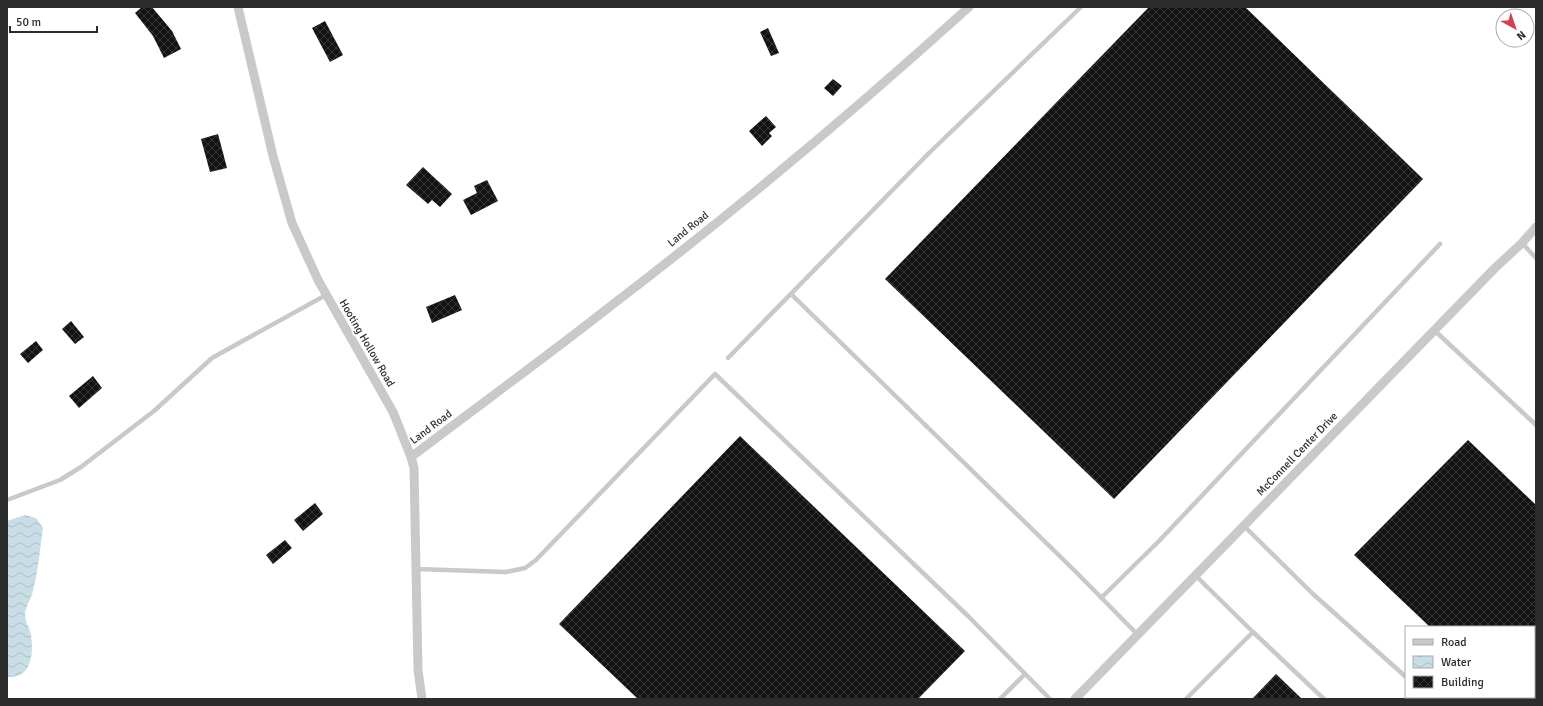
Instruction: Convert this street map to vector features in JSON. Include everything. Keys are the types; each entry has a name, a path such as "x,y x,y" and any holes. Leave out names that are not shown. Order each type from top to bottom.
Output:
{"street":[{"name":"Hooting Hollow Road","path":"238,7 273,156 292,223 326,295 393,412 414,468 418,670 422,699"},
{"name":"Land Road","path":"411,457 613,305 794,159 906,64 969,7"},
{"name":"McConnell Center Drive","path":"1075,699 1434,330 1522,243 1536,226"}],"lane":[{"path":"728,358 928,154 1081,7"},
{"path":"1522,243 1536,258"},
{"path":"1101,598 1159,541 1440,244"},
{"path":"791,294 1137,634"},
{"path":"7,500 60,480 76,470 154,411 212,358 326,295"},
{"path":"1434,330 1536,425"},
{"path":"416,568 506,572 525,568 536,560 715,374 968,616 1050,699"},
{"path":"1244,526 1313,594 1405,676"},
{"path":"1195,575 1324,699"},
{"path":"1186,699 1253,632"},
{"path":"1000,699 1024,674"}],"water":[{"path":"25,515 36,518 43,528 35,583 25,612 31,635 32,650 31,658 26,670 15,677 7,677 7,521"}],"building":[{"path":"142,7 152,7 172,31 181,49 164,58 153,36 135,13"},
{"path":"1149,7 1245,7 1423,179 1114,499 885,279"},
{"path":"325,21 343,55 330,62 312,28"},
{"path":"768,28 779,53 771,56 760,32"},
{"path":"833,79 842,86 833,96 824,88"},
{"path":"766,116 776,127 769,133 772,136 762,146 749,131"},
{"path":"218,134 227,168 210,172 201,139"},
{"path":"423,167 452,194 440,207 432,200 428,204 406,185"},
{"path":"487,180 498,201 471,215 463,200 477,193 474,186"},
{"path":"455,295 462,310 432,323 426,307"},
{"path":"71,321 84,337 75,344 62,329"},
{"path":"36,341 43,350 28,363 20,354"},
{"path":"93,376 102,388 79,408 69,396"},
{"path":"740,436 965,651 918,699 638,699 559,624"},
{"path":"1468,440 1536,505 1536,627 1429,626 1354,555"},
{"path":"315,503 323,514 303,531 294,520"},
{"path":"285,540 292,548 273,564 266,555"},
{"path":"1276,674 1302,699 1252,699"}]}
